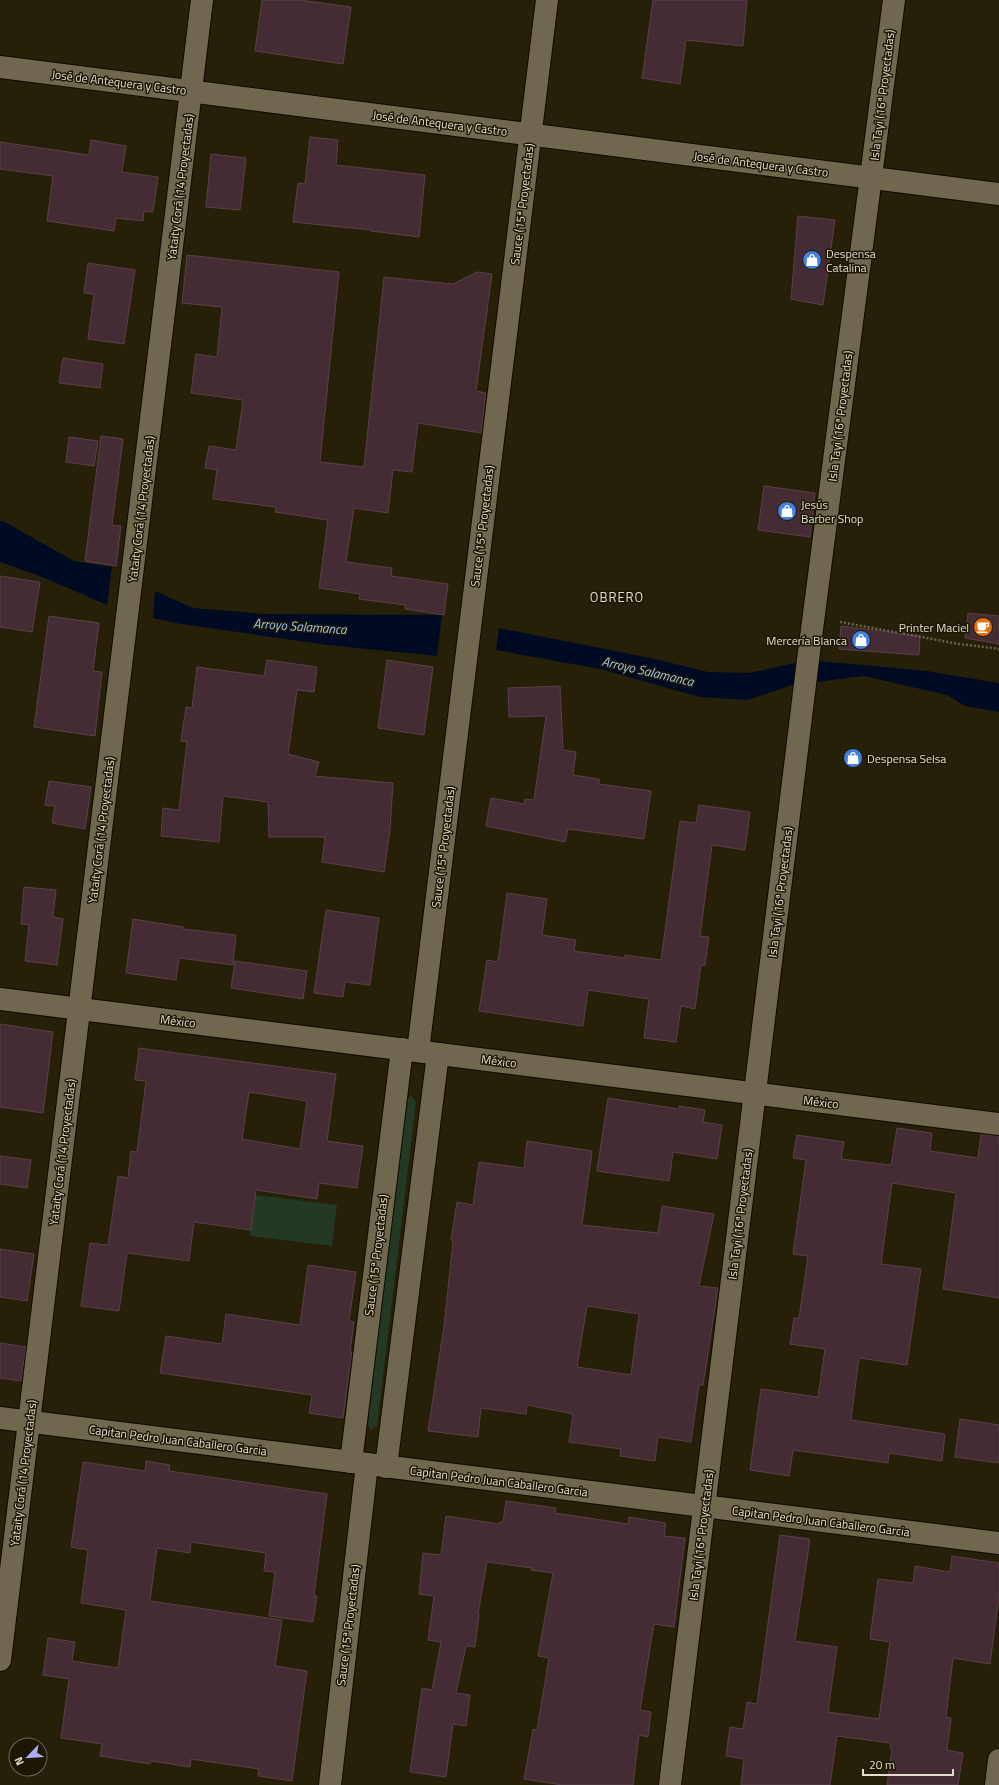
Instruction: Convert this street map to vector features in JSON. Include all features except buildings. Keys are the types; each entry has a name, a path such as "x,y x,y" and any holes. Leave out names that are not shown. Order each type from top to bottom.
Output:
{"street":[{"name":"Yataity Corá (14 Proyectadas)","path":"0,1660 202,0"},
{"name":"Sauce (15ª Proyectadas)","path":"330,1785 547,0"},
{"name":"Isla Tayi (16ª Proyectadas)","path":"670,1785 814,617 894,0"},
{"name":"José de Antequera y Castro","path":"0,67 999,194"},
{"name":"México","path":"0,999 999,1124"},
{"name":"Sauce (15ª Proyectadas)","path":"368,1464 419,1051"},
{"name":"Capitan Pedro Juan Caballero Garcia","path":"0,1418 999,1543"},
{"path":"996,1785 999,1760"}],"path":[{"path":"814,617 959,644 999,649"}],"green space":[{"path":"411,1095 416,1102 377,1426 370,1430 368,1424 406,1100"},
{"path":"255,1195 337,1205 332,1246 250,1236"}],"water":[{"path":"0,521 3,521 74,561 112,567 107,605 45,578 0,562"},
{"name":"Arroyo Salamanca","path":"155,591 193,608 264,614 442,615 437,656 327,645 175,623 153,618"},
{"name":"Arroyo Salamanca","path":"499,628 655,659 708,672 749,673 808,660 927,671 999,683 999,712 965,706 947,695 864,676 792,685 748,700 700,697 600,669 496,650"}],"place":[{"name":"Despensa Catalina","path":"812,260"},
{"name":"Jesús Barber Shop","path":"787,511"},
{"name":"Printer Maciel","path":"983,627"},
{"name":"Mercería Blanca","path":"861,640"},
{"name":"Despensa Selsa","path":"853,758"}],"district":[{"name":"OBRERO","path":"617,597"}]}
